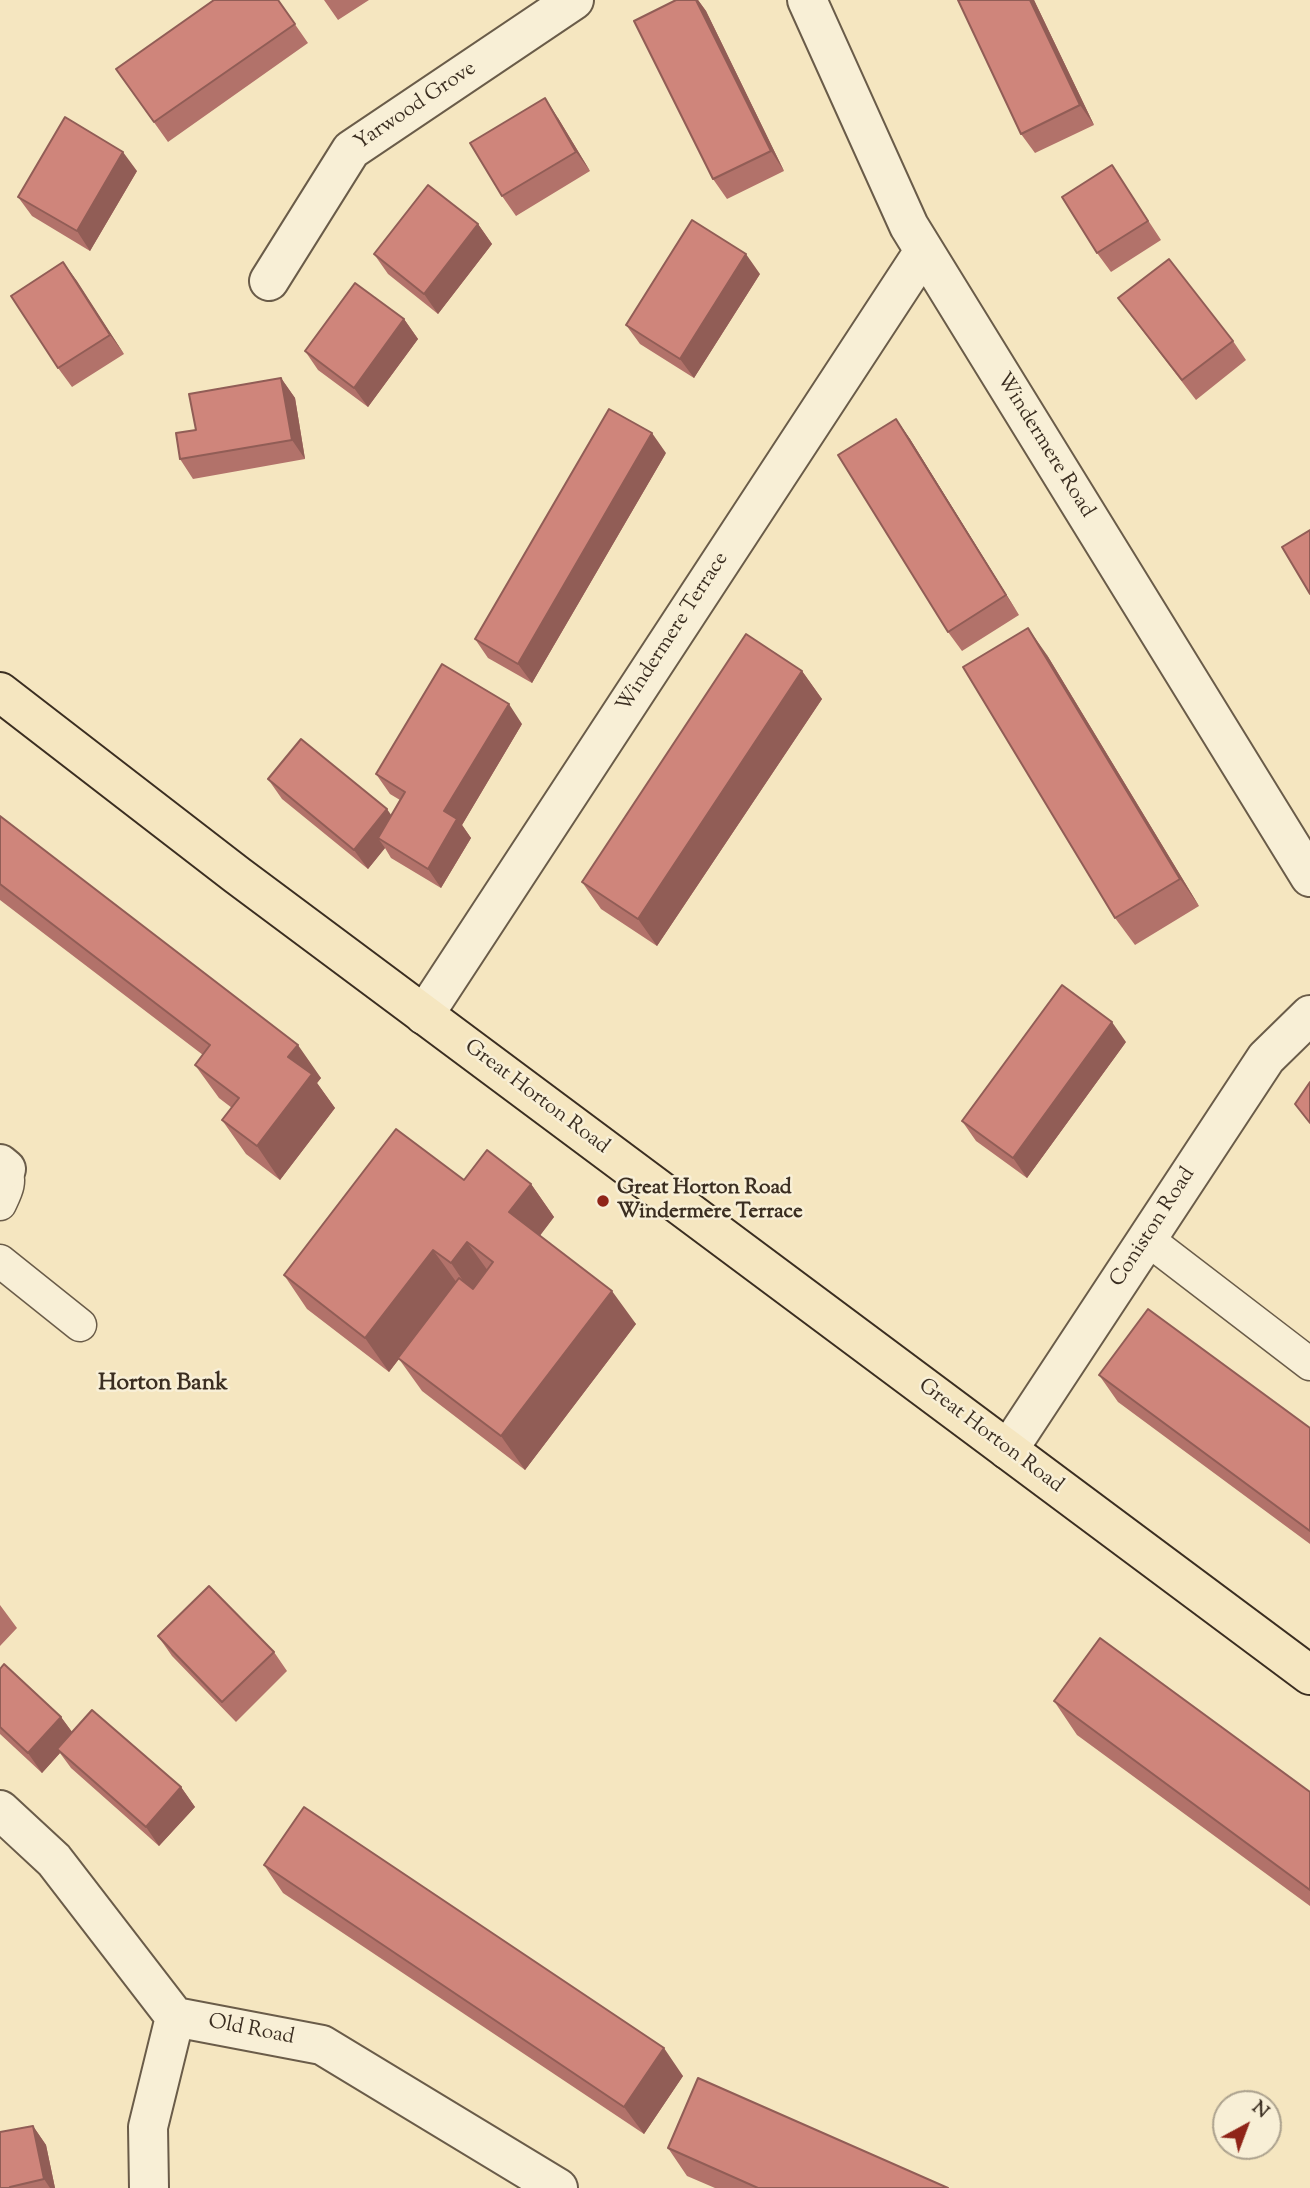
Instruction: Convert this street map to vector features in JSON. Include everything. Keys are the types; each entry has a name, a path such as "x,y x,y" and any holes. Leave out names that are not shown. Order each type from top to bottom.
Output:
{"main road":[{"name":"Great Horton Road","path":"0,692 424,1015 1310,1675"}],"street":[{"name":"Yarwood Grove","path":"269,281 351,150 574,0"},
{"name":"Windermere Road","path":"807,0 909,226 1310,877"},
{"name":"Windermere Terrace","path":"424,1015 924,251"},
{"name":"Coniston Road","path":"1008,1450 1266,1058 1310,1015"},
{"path":"0,1810 54,1860 175,2017 148,2127 149,2188"},
{"name":"Old Road","path":"175,2017 322,2045 558,2188"}],"lane":[{"path":"1146,1239 1310,1364"},
{"path":"0,1261 80,1325"}],"building":[{"path":"214,0 278,0 295,24 154,122 116,69"},
{"path":"676,0 696,0 771,151 713,179 634,21"},
{"path":"958,0 1030,0 1080,105 1021,134"},
{"path":"545,98 576,152 502,196 470,143"},
{"path":"65,117 123,152 77,231 18,197"},
{"path":"1112,165 1148,221 1097,253 1062,197"},
{"path":"428,185 478,224 424,294 374,254"},
{"path":"692,220 746,254 680,359 626,325"},
{"path":"1169,259 1233,341 1182,380 1118,298"},
{"path":"63,262 110,335 58,368 11,296"},
{"path":"355,283 404,319 354,388 305,351"},
{"path":"281,378 292,440 180,459 176,433 196,430 189,394"},
{"path":"609,409 652,433 518,664 475,639"},
{"path":"896,419 1006,595 948,632 838,455"},
{"path":"1310,530 1310,594 1282,547"},
{"path":"1028,628 1180,879 1115,918 963,667"},
{"path":"746,634 802,671 638,919 582,882"},
{"path":"442,664 509,704 444,811 457,819 428,869 378,838 405,792 376,774"},
{"path":"301,739 387,809 354,850 268,779"},
{"path":"0,816 298,1045 288,1057 312,1074 257,1146 222,1120 239,1098 195,1065 210,1045 0,884"},
{"path":"1062,985 1112,1022 1013,1158 962,1121"},
{"path":"1310,1082 1310,1123 1295,1104"},
{"path":"396,1129 464,1180 487,1150 531,1184 509,1212 612,1291 501,1436 398,1358 459,1278 473,1289 493,1262 467,1242 451,1263 433,1250 365,1338 284,1275"},
{"path":"1148,1309 1310,1428 1310,1531 1099,1375"},
{"path":"209,1586 274,1652 222,1702 158,1636"},
{"path":"1100,1638 1310,1792 1310,1890 1054,1701"},
{"path":"4,1664 61,1717 28,1753 0,1727 0,1669"},
{"path":"92,1710 181,1787 146,1827 57,1749"},
{"path":"304,1807 664,2048 624,2107 264,1865"},
{"path":"698,2078 948,2188 758,2188 668,2148"},
{"path":"33,2126 44,2179 0,2188 0,2132"}],"place":[{"name":"Great Horton Road Windermere Terrace","path":"603,1201"}],"district":[{"name":"Horton Bank","path":"163,1385"}]}
